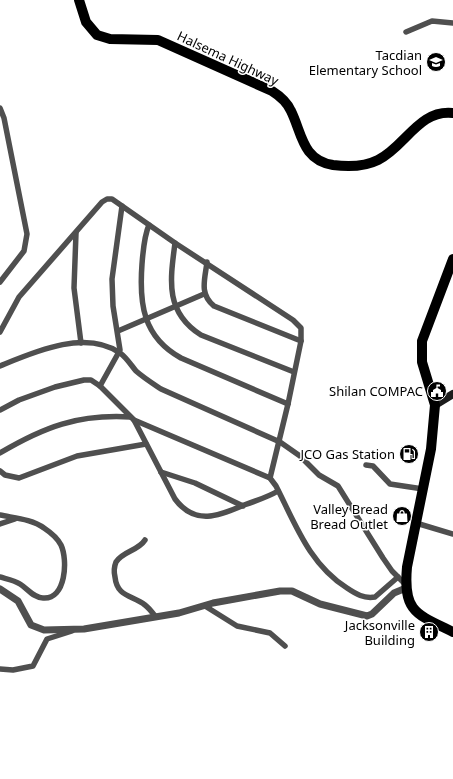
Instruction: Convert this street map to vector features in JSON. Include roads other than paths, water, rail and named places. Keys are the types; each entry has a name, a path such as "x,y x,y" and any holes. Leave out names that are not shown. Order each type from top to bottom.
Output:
{"highway":[{"name":"Halsema Highway","path":"79,0 86,22 97,35 110,39 158,40 272,91 285,102 290,110 304,146 324,162 351,166 371,163 386,156 427,118 442,113 453,113"},
{"path":"453,259 422,340 422,362 435,405 423,489 403,583 409,602 415,611 453,632"}],"main road":[{"path":"435,405 453,394"}],"street":[{"path":"406,32 432,21 453,23"},
{"path":"0,108 6,126 27,234 24,251 0,282"},
{"path":"0,332 19,297 107,199 112,199 300,326 302,332 301,341 280,442 270,478"},
{"path":"100,386 120,353 118,330 113,306 112,279 122,206"},
{"path":"149,225 143,252 141,280 142,306 155,336 170,352 211,372 288,404"},
{"path":"76,233 74,288 81,343"},
{"path":"175,243 171,271 171,288 175,305 183,320 190,328 201,335 294,372"},
{"path":"207,262 204,294 214,306 301,341"},
{"path":"118,330 204,294"},
{"path":"0,366 47,348 81,343 98,344 120,353 143,377 161,389 280,442 300,456 320,475 340,488 383,558 403,583"},
{"path":"0,410 26,397 72,383 86,380 93,381 132,418 179,504 185,510 206,517 218,516 278,491"},
{"path":"0,453 38,431 66,422 112,417 132,418 270,478 313,557 334,580 343,586 362,597 375,598 403,583"},
{"path":"0,471 5,475 19,478 77,456 146,444"},
{"path":"366,465 374,466 390,484 423,489"},
{"path":"161,472 195,483 243,506"},
{"path":"0,515 38,524 54,537 61,546 66,570 61,585 55,594 46,598 35,596 19,584 0,576"},
{"path":"0,524 16,519"},
{"path":"416,523 453,534"},
{"path":"145,540 140,547 121,557 116,563 114,572 115,583 122,594 144,604 155,616"},
{"path":"0,669 13,670 33,666 47,639 72,631 184,612 272,592 287,591 320,604 367,616 372,614 399,590 403,583"},
{"path":"0,589 18,601 31,625 44,630 72,631"},
{"path":"205,606 237,626 270,633 285,646"}],"place":[{"name":"Tacdian Elementary School","path":"436,62"},
{"name":"Shilan COMPAC","path":"437,391"},
{"name":"JCO Gas Station","path":"409,454"},
{"name":"Valley Bread Bread Outlet","path":"402,516"},
{"name":"Jacksonville Building","path":"429,632"}]}
